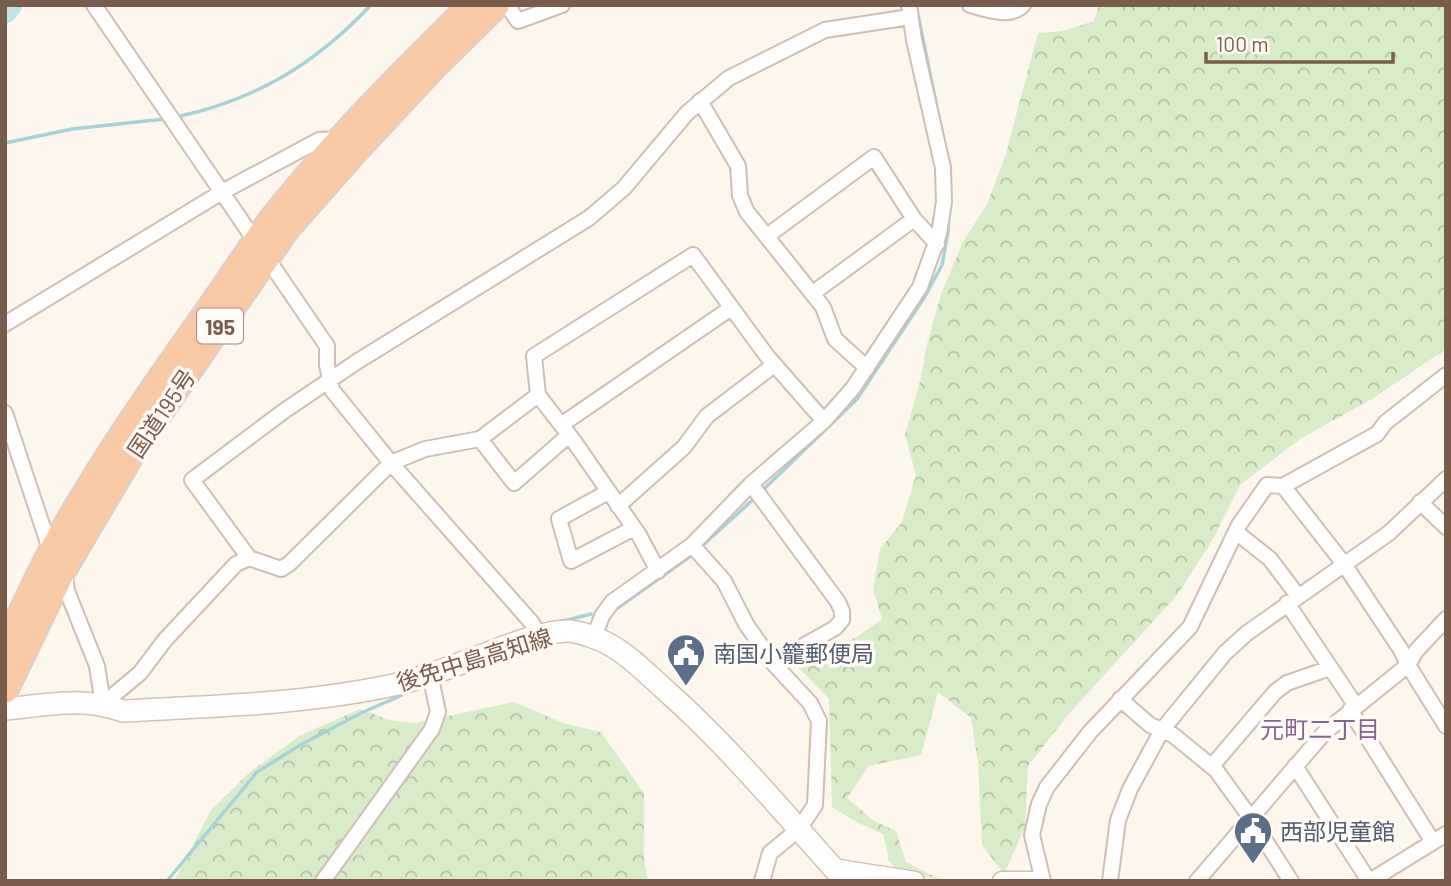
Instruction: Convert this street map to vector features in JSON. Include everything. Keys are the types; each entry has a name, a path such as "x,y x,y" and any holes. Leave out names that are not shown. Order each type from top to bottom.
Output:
{"highway":[{"name":"国道195号","path":"261,250 276,214 342,139 471,5"},
{"name":"国道195号","path":"5,646 58,561 162,374 261,250 287,229 435,66 498,5"},
{"name":"国道195号","path":"5,691 58,561"}],"main road":[{"name":"後免中島高知線","path":"5,709 85,701 123,711 263,703 336,695 399,683 538,636 569,631 594,637 637,664 685,707 742,764 839,874"}],"street":[{"path":"94,5 327,346 332,390 391,463 533,623 538,636"},
{"path":"507,5 518,21 562,5"},
{"path":"970,5 1008,13 1017,11 1023,5"},
{"path":"538,395 480,439 425,449 391,463 281,569 250,558 192,480 284,411 358,361 589,218 624,188 661,141 700,101 729,78 813,34 909,11 943,168 944,201 937,244 920,287 853,388 824,421 692,545 607,607 594,637"},
{"path":"700,101 737,166 744,207 813,293 826,312 835,339 867,368"},
{"path":"5,324 222,192 319,140 342,139"},
{"path":"767,236 874,157 915,219 937,244"},
{"path":"813,293 915,219"},
{"path":"658,571 634,528 538,395 534,356 693,255 774,365 824,421"},
{"path":"480,439 514,483 565,430 731,308"},
{"path":"618,506 679,452 707,416 774,365"},
{"path":"1043,881 1032,835 1039,804 1060,768 1120,699 1190,627 1236,532 1266,485 1283,486 1377,434 1385,423 1446,375"},
{"path":"5,413 67,591 97,666 103,704"},
{"path":"1110,881 1118,820 1130,789 1162,730 1225,653 1292,600 1389,533 1446,479"},
{"path":"1283,486 1344,564 1401,650 1446,726"},
{"path":"753,487 842,611 842,620 835,628 773,663"},
{"path":"608,492 559,519 571,561 634,528"},
{"path":"1420,502 1446,527"},
{"path":"1236,532 1270,559 1353,708 1439,838 1370,881 1295,766"},
{"path":"692,545 724,581 746,624 773,663 810,703 819,721 815,805 799,829 770,853 762,881"},
{"path":"103,704 139,673 164,640 236,565 250,558"},
{"path":"1197,881 1325,732 1408,665 1416,651 1446,619"},
{"path":"1212,766 1275,692 1287,683 1330,668"},
{"path":"323,881 432,729 438,712 430,674"},
{"path":"1120,699 1150,725 1173,735 1212,766 1250,817 1291,881"},
{"path":"839,874 915,881"},
{"path":"1002,881 1034,881"}],"green space":[{"path":"1099,5 1446,5 1446,349 1372,399 1300,439 1240,485 1213,539 1178,594 1067,716 1028,766 1025,827 1004,874 982,845 978,762 971,718 938,692 921,755 869,766 847,798 874,821 896,831 906,862 941,880 897,871 889,860 883,834 832,807 829,699 791,660 855,638 882,619 873,589 880,549 902,522 916,475 905,435 941,294 963,242 987,204 1005,157 1038,33 1062,31 1094,21"},
{"path":"514,702 563,723 601,732 644,793 644,859 648,881 174,881 211,810 249,773 299,736 360,709 389,720 415,723"}],"waterway":[{"path":"5,12 11,5"},
{"path":"176,117 232,101 282,77 328,45 371,5"},
{"path":"916,5 945,147"},
{"path":"5,143 72,129 165,119"},
{"path":"762,491 857,399 924,298 942,265 949,211"},
{"path":"702,546 757,496"},
{"path":"612,612 692,555"},
{"path":"559,622 591,614"},
{"path":"167,881 257,772 302,744 361,713 416,689"}],"place":[{"name":"南国小籠郵便局","path":"686,687"},
{"name":"西部児童館","path":"1253,865"}],"district":[{"name":"元町二丁目","path":"1320,728"}]}
